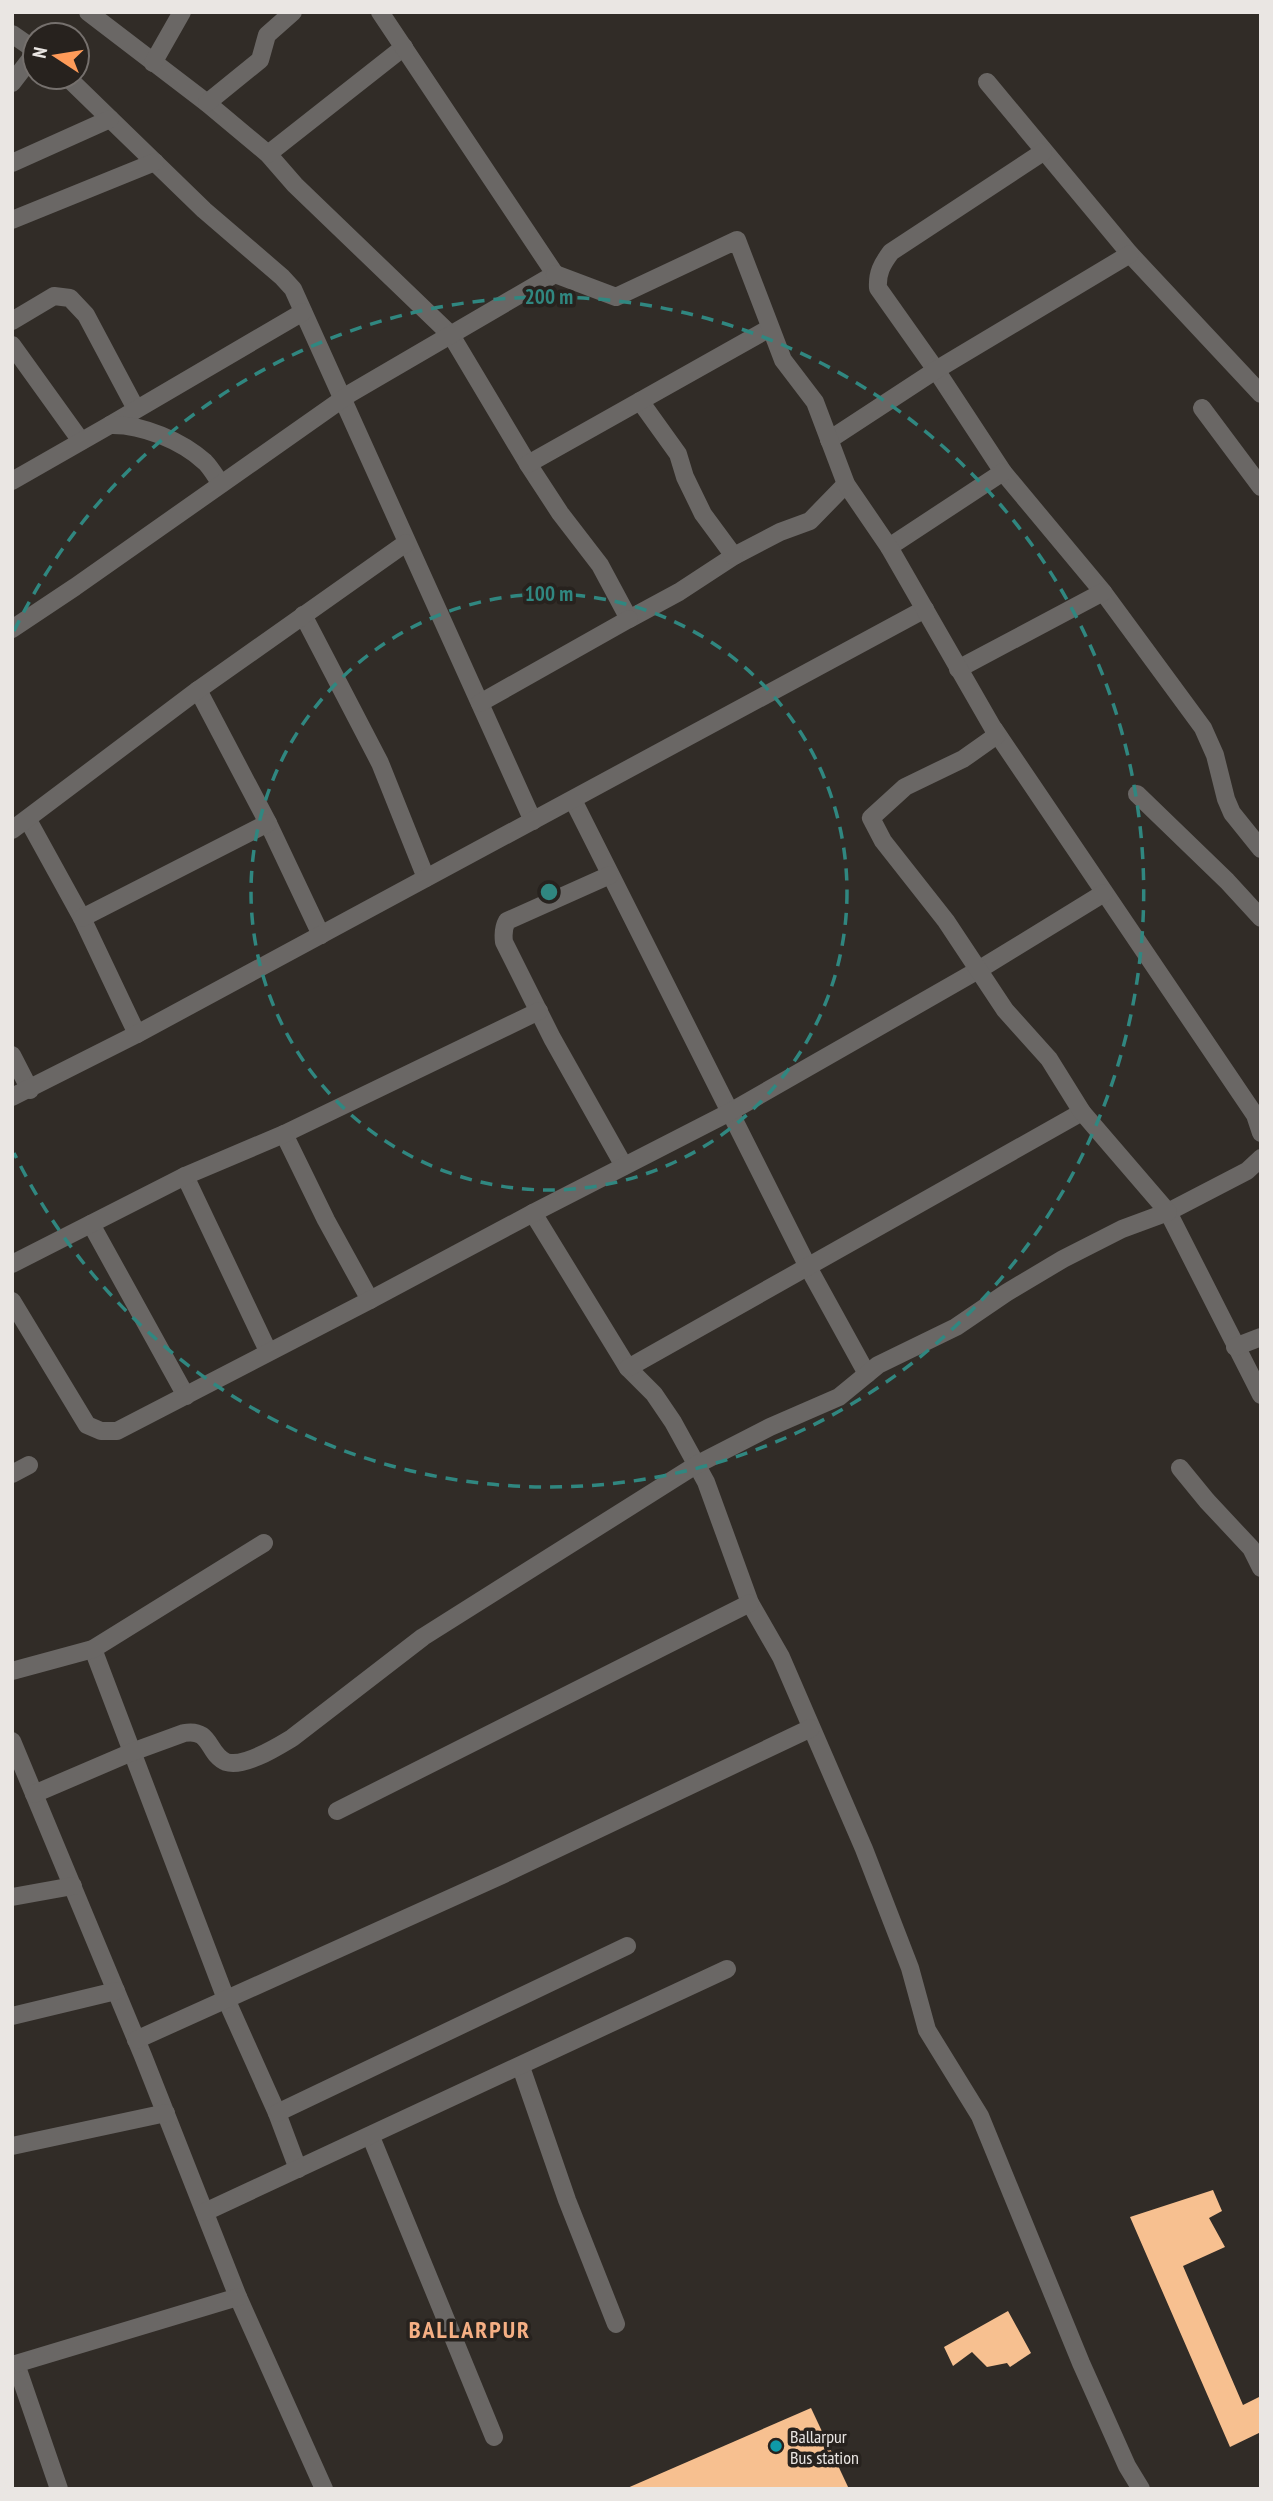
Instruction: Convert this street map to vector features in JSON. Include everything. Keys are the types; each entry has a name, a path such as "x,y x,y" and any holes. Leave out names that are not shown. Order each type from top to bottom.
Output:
{"street":[{"path":"88,12 207,103 268,155 295,185 451,335 528,464 560,513 600,565 629,620"},
{"path":"152,63 182,12"},
{"path":"207,103 260,60 267,36 293,12"},
{"path":"380,12 555,274 616,297 737,240 783,360 815,402 846,484 889,547 994,729 1258,1114 1261,1133"},
{"path":"268,155 404,47"},
{"path":"987,82 1130,254 1261,394"},
{"path":"81,91 204,210 293,289 533,821"},
{"path":"12,163 110,119"},
{"path":"1043,152 891,252 881,266 877,278 878,288 1003,472 1103,592 1203,728 1215,755 1232,813 1261,849"},
{"path":"12,220 155,162"},
{"path":"829,440 936,370 1130,254"},
{"path":"12,629 341,400 555,274"},
{"path":"12,321 54,296 70,298 86,315 136,409"},
{"path":"12,481 303,312"},
{"path":"528,464 770,328"},
{"path":"12,345 81,442"},
{"path":"640,401 678,454 685,477 703,514 734,556"},
{"path":"1202,408 1261,487"},
{"path":"110,425 127,426 183,445 206,463 221,484"},
{"path":"889,547 1003,472"},
{"path":"480,703 679,592 734,556 780,532 810,521 846,484"},
{"path":"12,830 198,690 406,543"},
{"path":"958,669 1103,592"},
{"path":"12,1097 137,1034 925,609"},
{"path":"303,615 380,763 426,878"},
{"path":"198,690 268,823 321,935"},
{"path":"994,729 997,735 963,759 905,787 871,818 883,841 946,921 1005,1010 1049,1059 1082,1112 1168,1212 1261,1395"},
{"path":"1137,794 1227,881 1261,918"},
{"path":"573,800 808,1266 867,1374"},
{"path":"28,820 82,918 137,1034"},
{"path":"82,918 268,823"},
{"path":"610,875 507,922 503,927 504,942 624,1166"},
{"path":"12,1301 87,1425 101,1431 117,1431 730,1112 980,969 1104,893"},
{"path":"12,1264 185,1176 284,1134 539,1011"},
{"path":"12,1055 30,1090"},
{"path":"628,1368 1082,1112"},
{"path":"284,1134 326,1220 370,1300"},
{"path":"34,1794 132,1752 192,1732 205,1737 222,1760 227,1762 247,1760 269,1752 292,1738 424,1637 696,1465 770,1427 839,1397 878,1365 956,1327 1063,1259 1122,1229 1168,1212 1247,1171 1261,1158"},
{"path":"185,1176 268,1351"},
{"path":"533,1213 628,1368 654,1394 673,1422 706,1482 750,1603 781,1657 864,1849 910,1968 927,2030 980,2116 1081,2363 1127,2466 1141,2489"},
{"path":"91,1224 187,1396"},
{"path":"1235,1347 1261,1336"},
{"path":"12,1474 29,1465"},
{"path":"1180,1468 1206,1501 1251,1548 1261,1568"},
{"path":"12,1671 93,1649 264,1543"},
{"path":"337,1811 750,1603"},
{"path":"93,1649 226,1999 298,2169"},
{"path":"136,2040 502,1875 811,1728"},
{"path":"12,1741 166,2113 238,2297 324,2489"},
{"path":"12,1897 72,1886"},
{"path":"276,2113 626,1946"},
{"path":"205,2212 727,1969"},
{"path":"12,2016 116,1991"},
{"path":"521,2067 615,2324"},
{"path":"12,2146 166,2113"},
{"path":"370,2137 494,2437"},
{"path":"59,2489 14,2365 238,2297"}],"building":[{"path":"1213,2190 1222,2211 1209,2218 1225,2247 1183,2266 1243,2405 1261,2396 1261,2432 1230,2447 1130,2217"},
{"path":"1008,2311 1031,2353 1010,2367 1007,2363 987,2367 972,2352 953,2366 944,2347"},
{"name":"Ballarpur Bus station","path":"811,2408 849,2489 625,2489"}],"place":[{"name":"Ballarpur Bus station","path":"776,2446"}],"district":[{"name":"BALLARPUR","path":"470,2329"}]}
